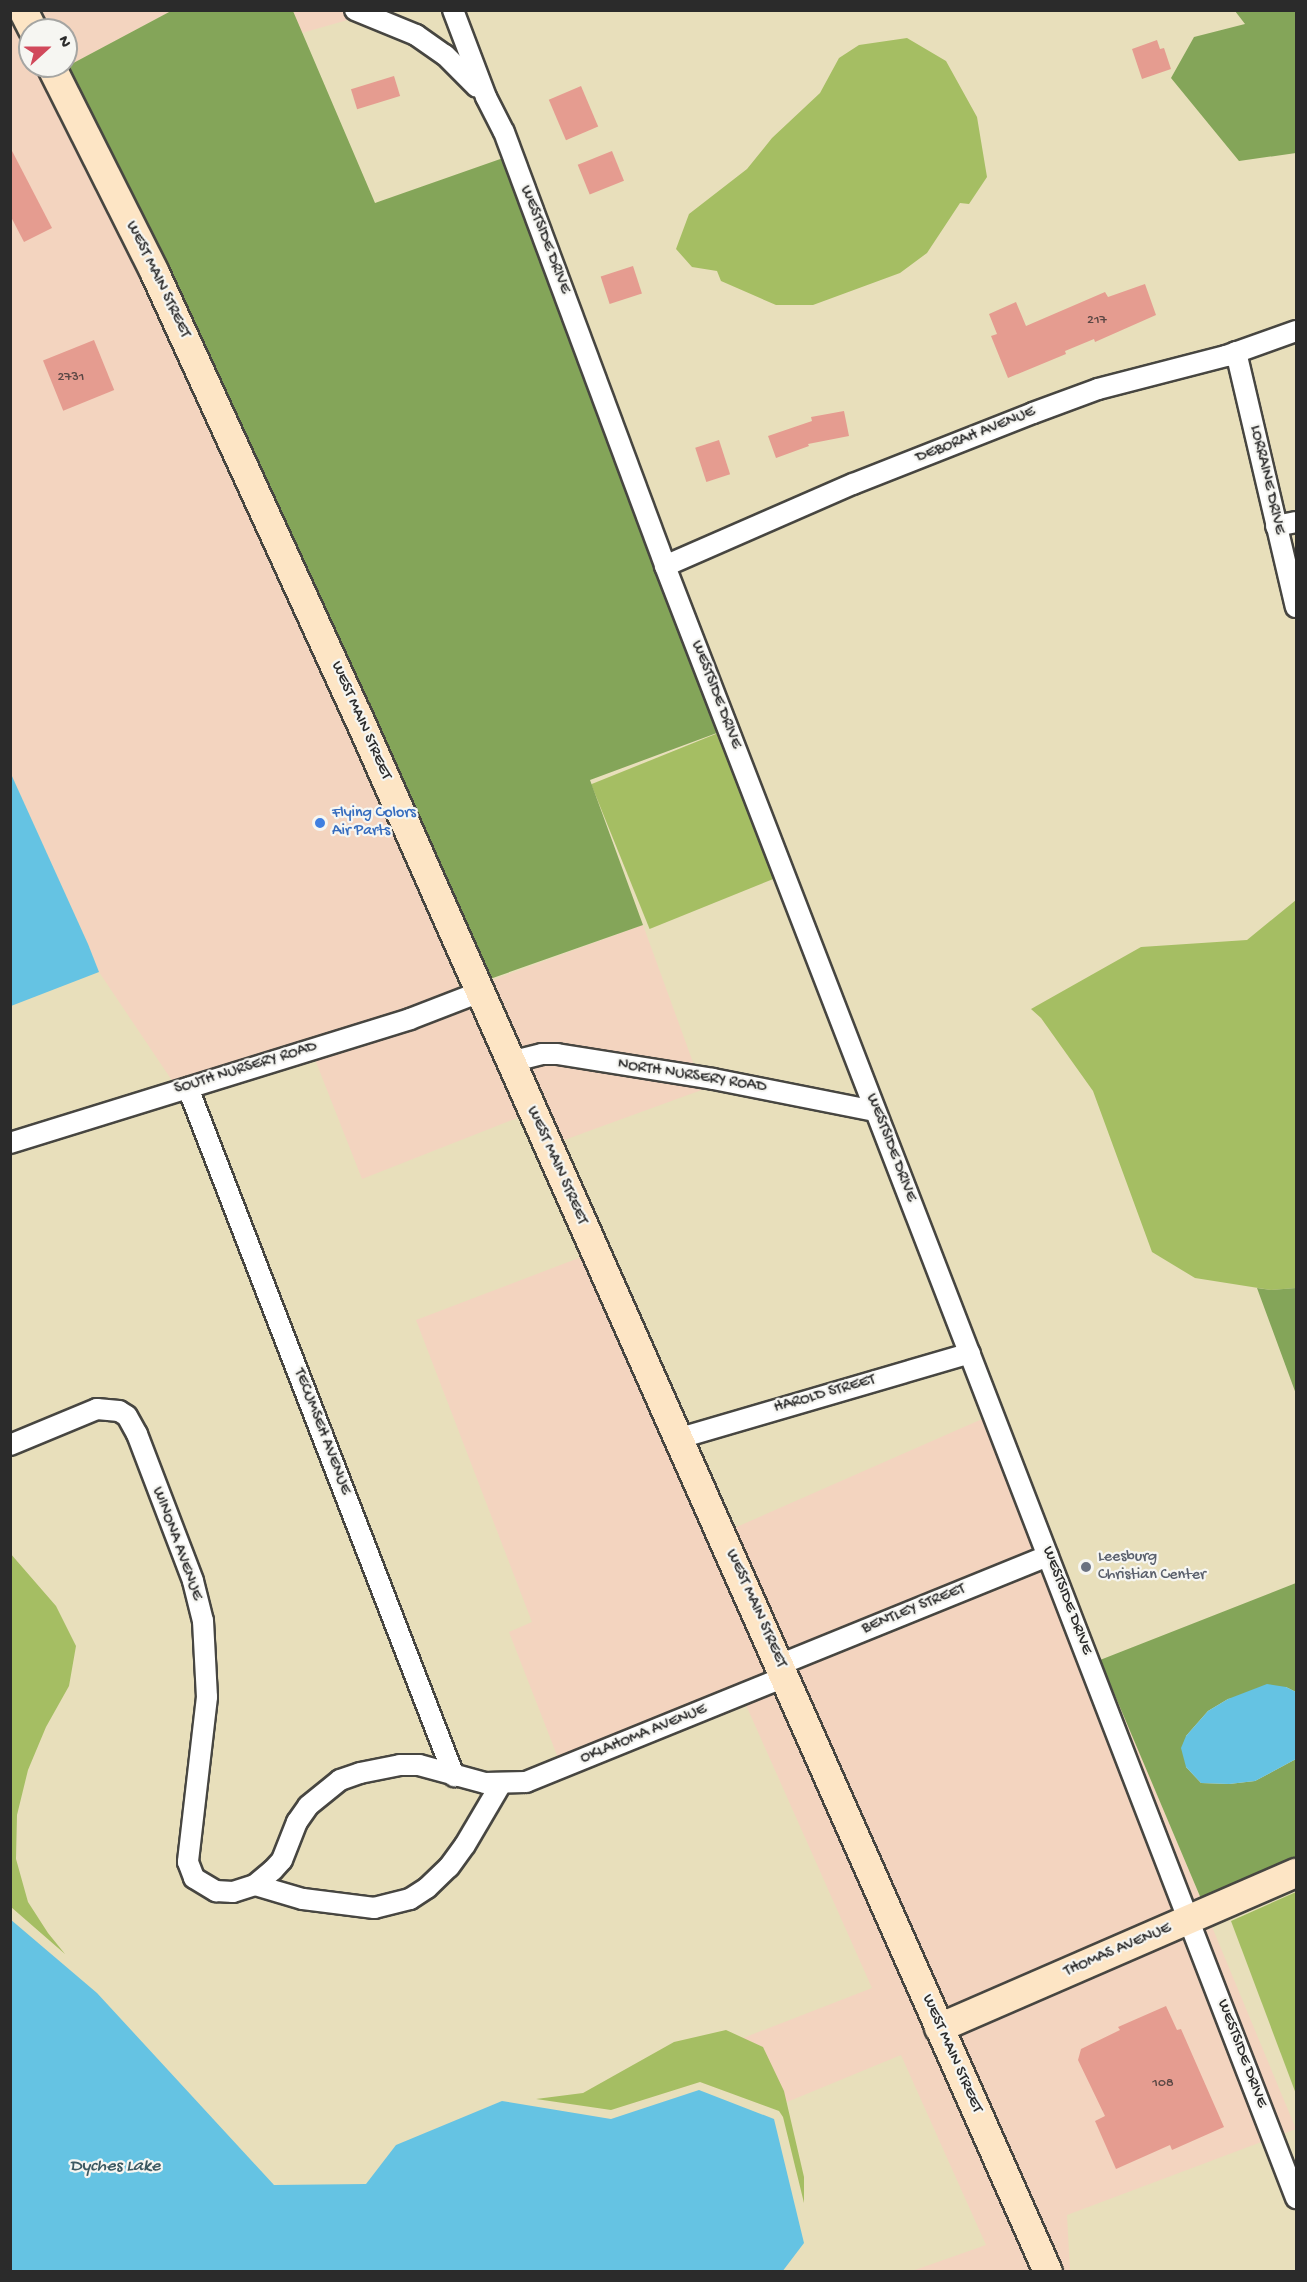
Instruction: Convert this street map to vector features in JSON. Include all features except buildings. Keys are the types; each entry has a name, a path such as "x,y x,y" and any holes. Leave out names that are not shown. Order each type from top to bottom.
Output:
{"main road":[{"name":"WEST MAIN STREET","path":"57,78 159,282 357,714 1048,2271"},
{"name":"THOMAS AVENUE","path":"939,2028 1296,1873"}],"street":[{"name":"WESTSIDE DRIVE","path":"453,10 486,97 507,141 665,566 841,1018 874,1111 970,1353 1296,2198"},
{"name":"WESTSIDE DRIVE","path":"357,11 416,35 466,74 486,97"},
{"name":"DEBORAH AVENUE","path":"665,566 853,484 1033,413 1098,389 1236,352 1296,331"},
{"name":"LORRAINE DRIVE","path":"1236,352 1296,607"},
{"path":"1276,525 1296,522"},
{"name":"SOUTH NURSERY ROAD","path":"10,1143 410,1019 480,992"},
{"name":"NORTH NURSERY ROAD","path":"510,1062 542,1054 556,1054 713,1079 874,1111"},
{"name":"TECUMSEH AVENUE","path":"188,1088 454,1776"},
{"name":"HAROLD STREET","path":"680,1438 970,1353"},
{"name":"WINONA AVENUE","path":"10,1445 97,1409 119,1411 127,1416 137,1434 193,1581 202,1621 207,1697 189,1870 199,1882 216,1891 233,1892 255,1885"},
{"name":"BENTLEY STREET","path":"782,1671 1048,1556"},
{"name":"OKLAHOMA AVENUE","path":"255,1885 282,1860 297,1822 308,1806 340,1780 360,1773 400,1765 419,1765 454,1776 501,1784 526,1782 782,1671"},
{"path":"255,1885 303,1899 347,1906 374,1908 411,1899 427,1888 449,1866 465,1845 501,1784"}],"shaded area":[{"path":"10,11 18,26 18,78 45,78 144,276 356,738 460,989 466,988 522,1116 362,1179 307,1039 173,1082 99,972 11,774"},
{"path":"35,11 171,11 78,61 78,18 39,18"},
{"path":"293,11 379,11 302,33"},
{"path":"643,925 703,1089 548,1146 488,981"},
{"path":"584,1256 1036,2271 912,2271 986,2245 901,2055 787,2102 763,2047 743,2038 872,1988 742,1696 560,1763 509,1632 532,1622 416,1320"},
{"path":"998,1412 1043,1542 1100,1660 1203,1904 946,2015 732,1529"},
{"path":"1210,1922 1296,2129 1067,2215 1070,2271 1060,2271 953,2032"}],"green space":[{"path":"171,11 293,11 375,203 506,157 733,727 590,780 643,925 487,980 69,78 78,78 78,61"},
{"path":"1235,11 1296,11 1296,153 1239,161 1171,78 1194,37 1245,24"},
{"path":"907,38 946,61 977,117 987,177 969,204 960,203 927,253 900,273 813,305 776,305 721,281 717,271 692,267 676,249 689,214 747,169 772,138 820,93 839,58 859,45"},
{"path":"733,727 791,872 650,929 591,784"},
{"path":"1296,900 1296,1288 1271,1290 1195,1278 1152,1252 1093,1091 1041,1018 1031,1009 1141,947 1247,940"},
{"path":"1257,1288 1271,1290 1296,1288 1296,1394"},
{"path":"10,1553 56,1606 76,1646 69,1686 46,1727 28,1770 17,1815 16,1859 28,1902 65,1954 11,1907"},
{"path":"1296,1583 1296,1692 1286,1687 1228,1699 1208,1711 1186,1736 1186,1767 1201,1783 1229,1784 1255,1781 1296,1759 1296,1862 1202,1901 1100,1660"},
{"path":"1296,1892 1296,2094 1231,1921"},
{"path":"726,2030 763,2047 784,2091 804,2177 804,2203 783,2117 779,2111 700,2082 611,2110 536,2099 583,2093 674,2042"}],"water":[{"path":"11,774 99,972 11,1006"},
{"path":"1267,1684 1286,1687 1296,1692 1296,1759 1255,1781 1229,1784 1201,1783 1186,1767 1181,1748 1186,1736 1208,1711 1228,1699"},
{"name":"Dyches Lake","path":"10,1919 97,1993 274,2185 366,2184 396,2145 502,2101 611,2119 699,2090 774,2119 804,2243 782,2272 11,2271"}],"place":[{"name":"Flying Colors Air Parts","path":"320,823"},
{"name":"Leesburg Christian Center","path":"1086,1567"}]}
